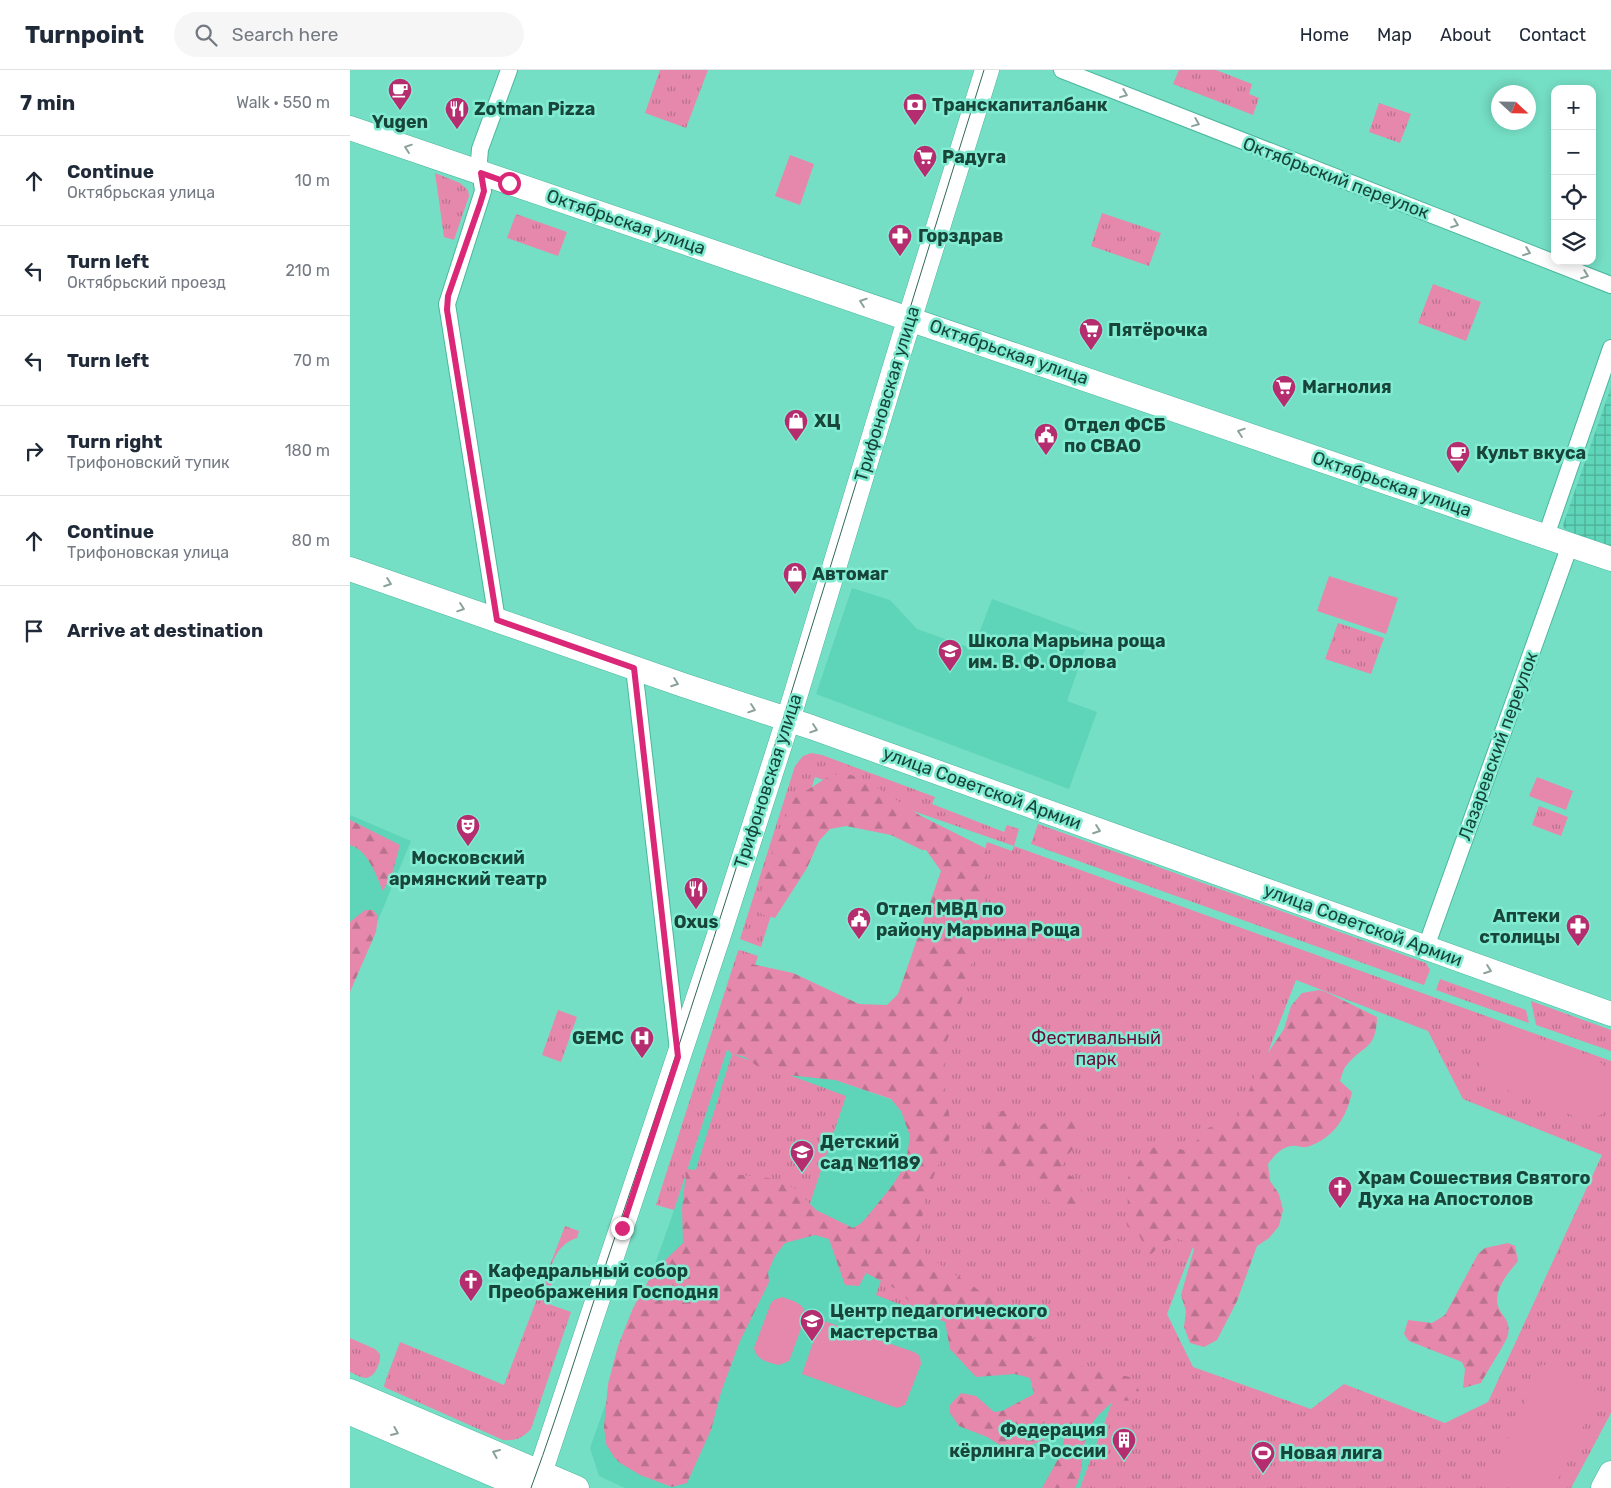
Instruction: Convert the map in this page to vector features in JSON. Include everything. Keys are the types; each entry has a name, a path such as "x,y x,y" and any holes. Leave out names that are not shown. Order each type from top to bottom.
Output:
{"street":[{"path":"497,620 446,304 484,191 479,161 480,149 509,70"},
{"name":"Трифоновская улица","path":"533,1483 678,1057 788,720 987,70"},
{"name":"Октябрьский переулок","path":"1062,70 1611,285"},
{"name":"Октябрьская улица","path":"350,128 1611,559"},
{"path":"1546,536 1611,348"},
{"name":"Лазаревский переулок","path":"1426,947 1570,545"},
{"name":"улица Советской Армии","path":"350,569 788,720 1611,1014"},
{"path":"634,668 678,1057"},
{"path":"350,1391 533,1483"},
{"path":"350,1413 533,1483 577,1488"},
{"path":"1603,1488 1611,1473"}],"shaded area":[{"path":"1611,387 1611,547 1570,533 1563,525"},
{"name":"Школа Марьина роща им. В. Ф. Орлова","path":"852,588 890,600 917,629 973,649 992,599 1090,635 1067,701 1097,712 1069,789 816,694"},
{"path":"350,815 411,841 352,983 350,983"},
{"path":"729,1043 938,1116 1117,1389 1080,1488 625,1488 599,1476 590,1448 672,1216"}],"green space":[{"path":"660,70 708,70 686,128 645,113"},
{"path":"1179,70 1216,70 1252,84 1249,94 1259,98 1253,115 1173,84"},
{"path":"1379,103 1411,114 1400,143 1369,132"},
{"path":"790,155 814,164 800,205 775,196"},
{"path":"435,173 460,183 468,190 469,196 454,240 444,237"},
{"path":"1102,213 1161,233 1149,266 1091,246"},
{"path":"516,214 567,232 558,256 507,238"},
{"path":"1433,284 1481,302 1466,341 1418,323"},
{"path":"1329,576 1398,598 1386,634 1317,611"},
{"path":"1338,623 1384,638 1371,674 1325,659"},
{"path":"811,753 822,755 935,797 932,804 1004,832 1007,825 1019,829 1014,846 815,777 761,947 740,939 795,766 803,756"},
{"path":"847,774 862,778 921,816 987,849 986,893 978,940 962,1000 945,1046 945,1093 951,1124 949,1140 925,1197 919,1242 927,1256 995,1301 1029,1335 1068,1363 1130,1377 1139,1390 1137,1397 1132,1401 1115,1400 1094,1421 1088,1431 1084,1444 1080,1475 1075,1488 1042,1488 1062,1452 1064,1437 1056,1434 1013,1453 987,1437 959,1426 950,1413 950,1405 961,1393 976,1396 994,1412 1002,1411 1034,1394 1030,1378 1015,1374 976,1377 950,1349 944,1316 915,1307 898,1290 866,1273 859,1286 845,1285 829,1239 815,1235 785,1243 775,1256 768,1272 769,1282 740,1341 721,1392 711,1430 687,1483 672,1487 640,1475 620,1463 606,1444 604,1427 608,1384 618,1346 633,1308 654,1271 683,1243 682,1209 686,1174 677,1168 769,1178 794,1188 816,1210 853,1228 866,1218 892,1186 901,1172 907,1156 910,1136 901,1111 891,1099 835,1080 787,1075 757,1066 745,1057 732,1054 727,1049 720,1034 732,977 741,964 752,964 793,973 859,1004 887,1005 898,994 941,871 926,850 922,850 891,835 846,826 830,829 819,841 807,868 775,918 761,914 760,897 768,863 790,801 831,775"},
{"path":"1537,777 1573,791 1566,810 1529,796"},
{"path":"1539,806 1568,817 1561,836 1532,825"},
{"path":"350,820 400,845 392,874 383,891 367,858 362,852 350,845"},
{"path":"1038,824 1426,963 1430,970 1424,985 1031,844"},
{"name":"Фестивальный парк","path":"987,842 1012,851 1014,846 1611,1061 1611,1413 1571,1488 1080,1488 1117,1389 876,1295 937,1116 949,974","holes":["1296,980 1428,1031 1463,1099 1602,1155 1488,1402 1445,1423 1344,1384 1311,1409 1193,1367 1167,1314"]},
{"path":"365,910 373,910 378,916 376,932 350,992 350,922"},
{"path":"738,951 758,956 674,1210 656,1205"},
{"path":"1440,979 1526,1010 1529,1023 1436,990"},
{"path":"1319,990 1377,1017 1376,1028 1371,1042 1352,1059 1343,1071 1340,1081 1352,1092 1347,1110 1337,1126 1324,1139 1307,1147 1294,1146 1284,1148 1268,1164 1270,1181 1279,1194 1283,1210 1279,1226 1269,1238 1257,1246 1237,1301 1217,1340 1204,1347 1190,1343 1184,1327 1186,1311 1181,1295 1194,1249 1189,1243 1175,1238 1161,1243 1150,1256 1139,1235 1127,1226 1128,1196 1125,1187 1130,1172 1151,1148 1167,1145 1183,1150 1190,1148 1208,1128 1238,1118 1259,1066 1284,1029 1291,1006 1302,993"},
{"path":"1531,1001 1611,1030 1611,1051 1536,1025"},
{"path":"558,1010 577,1017 561,1062 542,1055"},
{"path":"1515,1029 1600,1062 1611,1072 1611,1105 1602,1114 1595,1117 1579,1118 1495,1085 1486,1078 1481,1069 1479,1052 1489,1037 1497,1032"},
{"path":"732,1054 846,1096 804,1221 684,1208"},
{"path":"1009,1109 1020,1131 1031,1130 1053,1119 1070,1117 1084,1122 1087,1129 1066,1158 1061,1169 1081,1183 1083,1203 1069,1209 1060,1209 1046,1200 1037,1172 1015,1164 990,1168 984,1165 983,1138 986,1123 991,1117"},
{"path":"565,1226 579,1231 577,1238 569,1241 557,1253 553,1261 550,1278 555,1294 551,1305 571,1312 531,1429 528,1432 522,1437 503,1440 384,1387 400,1342 504,1385"},
{"path":"1508,1243 1515,1246 1518,1261 1503,1282 1497,1300 1498,1306 1508,1325 1508,1335 1481,1383 1463,1388 1465,1369 1462,1362 1409,1341 1404,1334 1408,1320 1432,1323 1445,1315 1478,1254 1485,1248"},
{"path":"782,1297 800,1305 806,1315 789,1361 779,1365 760,1358 754,1348 771,1303"},
{"path":"821,1320 914,1352 920,1356 921,1364 905,1405 897,1408 802,1374"},
{"path":"350,1338 375,1349 380,1354 377,1368 370,1377 362,1377 350,1372"},
{"path":"1542,1364 1600,1391 1554,1488 1510,1488 1489,1478"}],"tram line":[{"path":"531,1488 714,938 984,70"}],"place":[{"name":"Yugen","path":"400,111"},
{"name":"Транскапиталбанк","path":"915,126"},
{"name":"Zotman Pizza","path":"457,130"},
{"name":"Радуга","path":"925,178"},
{"name":"Горздрав","path":"900,257"},
{"name":"Пятёрочка","path":"1091,351"},
{"name":"Магнолия","path":"1284,408"},
{"name":"ХЦ","path":"796,442"},
{"name":"Отдел ФСБ по СВАО","path":"1046,456"},
{"name":"Культ вкуса","path":"1458,474"},
{"name":"Автомаг","path":"795,595"},
{"name":"Школа Марьина роща им. В. Ф. Орлова","path":"950,672"},
{"name":"Московский армянский театр","path":"468,847"},
{"name":"Oxus","path":"696,910"},
{"name":"Отдел МВД по району Марьина Роща","path":"859,940"},
{"name":"Аптеки столицы","path":"1578,947"},
{"name":"GEMC","path":"642,1059"},
{"name":"Детский сад №1189","path":"802,1173"},
{"name":"Храм Сошествия Святого Духа на Апостолов","path":"1340,1209"},
{"name":"Кафедральный собор Преображения Господня","path":"471,1302"},
{"name":"Центр педагогического мастерства","path":"812,1342"},
{"name":"Федерация кёрлинга России","path":"1124,1461"},
{"name":"Новая лига","path":"1263,1474"}],"route":[{"path":"509,183 481,173 484,191 446,304 497,620 634,668 678,1057 622,1228"}]}
